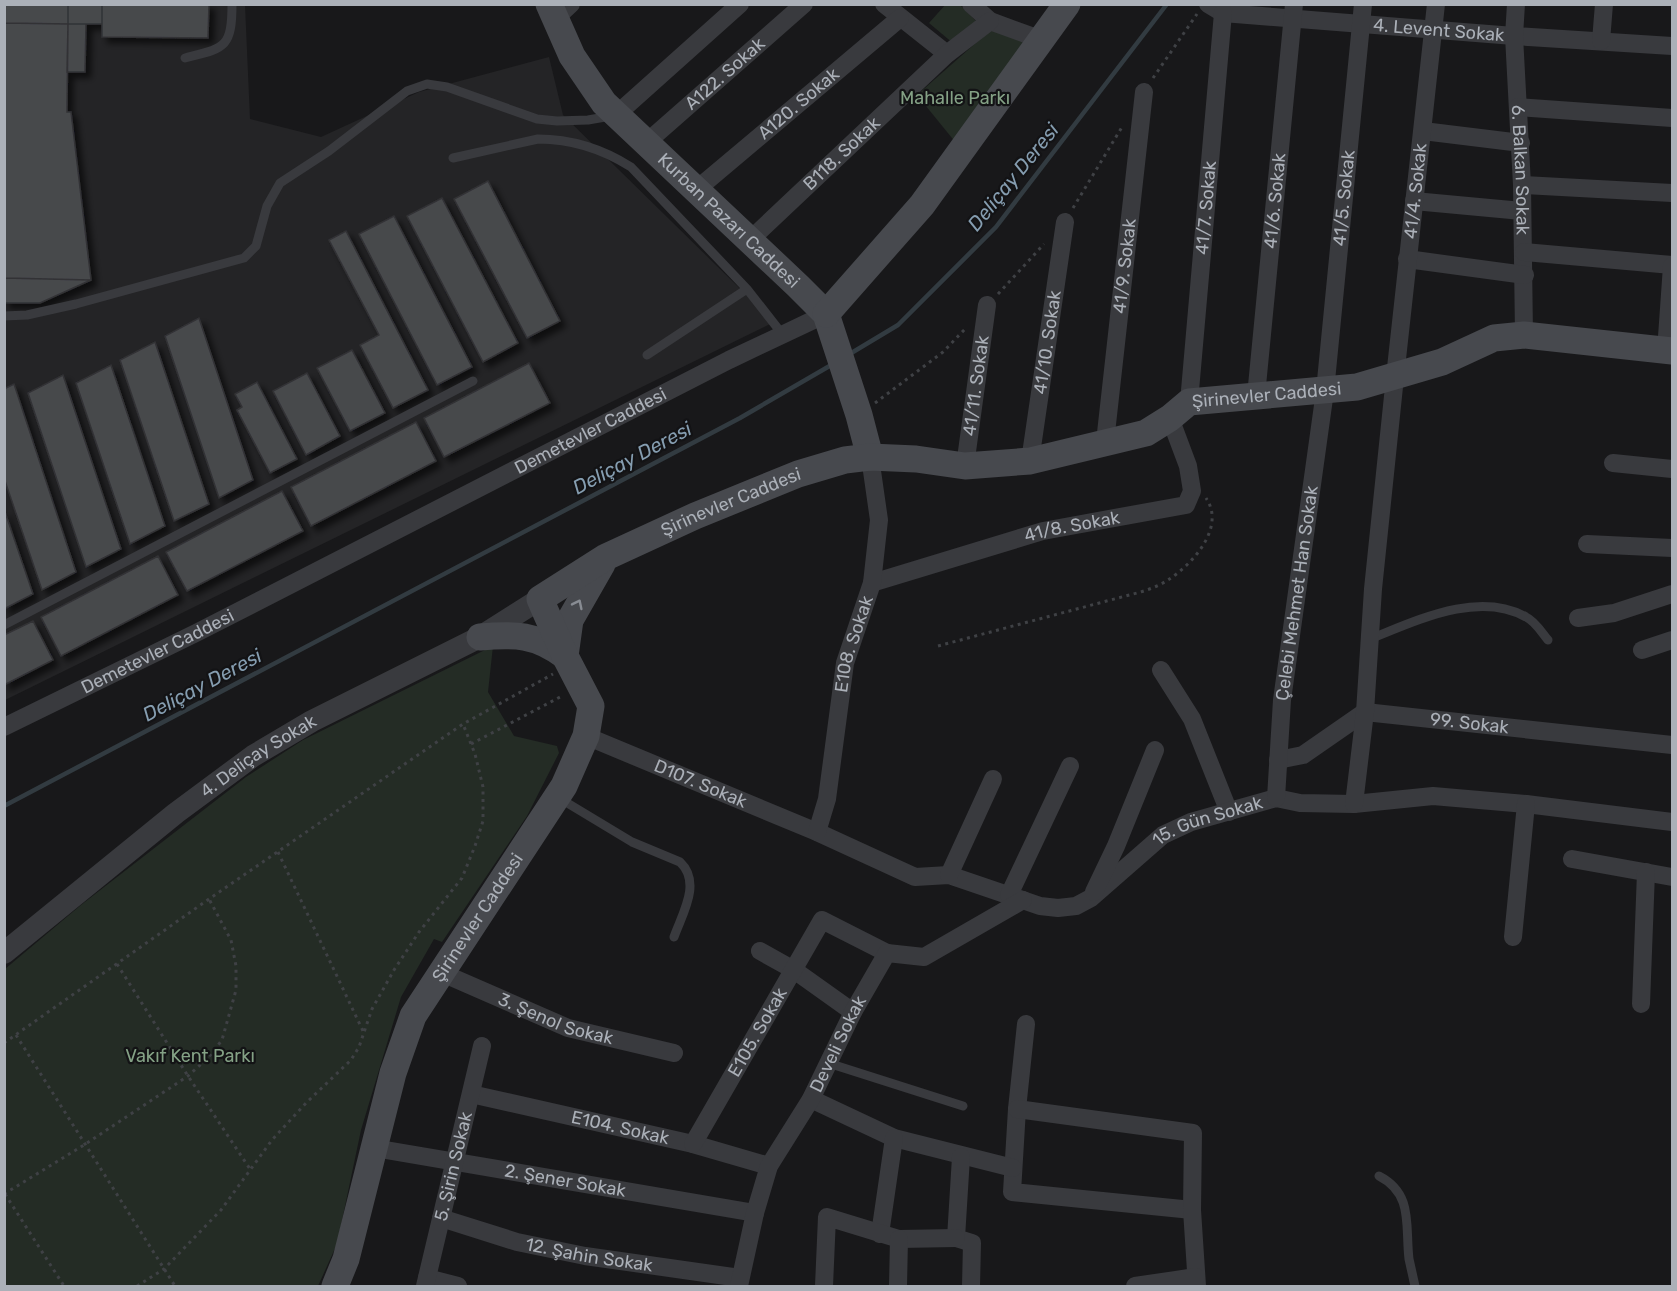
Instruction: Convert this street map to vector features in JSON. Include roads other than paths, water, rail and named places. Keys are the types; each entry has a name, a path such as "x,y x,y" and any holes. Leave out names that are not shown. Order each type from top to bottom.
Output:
{"main road":[{"name":"Demetevler Caddesi","path":"828,320 922,206 1067,4"},
{"name":"Kurban Pazarı Caddesi","path":"559,9 572,56 604,103 750,240 828,320 860,415 870,457"},
{"name":"Şirinevler Caddesi","path":"335,1287 346,1259 393,1073 413,1017 564,786 586,736 591,706 540,599 606,557 695,516 798,474 845,460 870,457 916,459 965,466 1030,461 1146,434 1180,410 1256,396 1357,387 1395,377 1442,362 1494,338 1524,335 1669,351"},
{"path":"572,669 570,620 606,557"},
{"path":"480,637 508,635 538,639 572,669"}],"street":[{"path":"616,115 740,4"},
{"name":"A122. Sokak","path":"646,143 804,4"},
{"path":"884,4 947,54"},
{"path":"970,4 990,21 1042,40"},
{"name":"41/4. Sokak","path":"1354,804 1365,712 1407,259 1436,4"},
{"name":"6. Balkan Sokak","path":"1516,4 1514,36 1521,142 1525,275 1524,335"},
{"path":"1601,41 1604,4"},
{"name":"4. Levent Sokak","path":"1209,11 1362,14 1434,29 1672,46"},
{"name":"41/7. Sokak","path":"1180,410 1209,11"},
{"name":"41/6. Sokak","path":"1256,396 1293,12"},
{"name":"41/5. Sokak","path":"1325,391 1362,14"},
{"name":"A120. Sokak","path":"696,190 900,18"},
{"name":"B118. Sokak","path":"750,240 947,54 990,21"},
{"name":"41/9. Sokak","path":"1105,442 1144,92"},
{"path":"1518,107 1672,118"},
{"path":"1423,131 1521,142"},
{"path":"1522,185 1672,193"},
{"path":"1414,201 1522,211"},
{"name":"41/10. Sokak","path":"1030,461 1065,222"},
{"path":"1524,252 1672,265 1669,351"},
{"path":"1407,259 1525,275"},
{"name":"41/11. Sokak","path":"965,466 987,305"},
{"name":"Demetevler Caddesi","path":"4,728 196,633 592,429 783,335 828,320"},
{"name":"Çelebi Mehmet Han Sokak","path":"1276,798 1282,700 1325,391"},
{"name":"41/8. Sokak","path":"872,583 1043,531 1186,505 1192,491 1180,410"},
{"name":"E108. Sokak","path":"817,832 827,799 845,663 872,583 879,520 870,457"},
{"path":"1613,462 1672,469"},
{"path":"1587,544 1672,548"},
{"path":"1578,618 1614,613 1672,594"},
{"name":"4. Deliçay Sokak","path":"4,953 176,813 253,756 312,722 480,637 540,599"},
{"path":"1642,650 1672,640"},
{"path":"1161,670 1192,719 1229,812"},
{"path":"1278,760 1303,755 1365,712"},
{"name":"99. Sokak","path":"1365,712 1672,745"},
{"name":"D107. Sokak","path":"586,736 817,832"},
{"path":"1091,898 1116,846 1155,750"},
{"path":"886,953 924,957 1016,897 1070,766"},
{"path":"949,875 993,779"},
{"name":"15. Gün Sokak","path":"817,832 915,878 949,875 1040,906 1058,908 1076,906 1091,898 1163,835 1191,822 1276,798 1300,803 1354,804 1433,796 1526,804 1672,822"},
{"path":"1513,937 1526,804"},
{"path":"1572,859 1672,877"},
{"path":"1641,1004 1646,872"},
{"name":"E105. Sokak","path":"693,1144 822,920 886,953"},
{"path":"760,951 794,970 853,1012"},
{"name":"Develi Sokak","path":"739,1282 769,1166 811,1099 853,1012 886,953"},
{"name":"3. Şenol Sokak","path":"442,973 568,1028 674,1053"},
{"path":"1026,1024 1012,1168 1012,1192 1192,1210"},
{"name":"5. Şirin Sokak","path":"426,1282 482,1046"},
{"name":"E104. Sokak","path":"471,1094 693,1144 769,1166"},
{"path":"811,1099 894,1138 961,1157 1012,1168"},
{"path":"1017,1109 1193,1133 1192,1210 1196,1282 1135,1287"},
{"path":"880,1234 894,1138"},
{"name":"2. Şener Sokak","path":"374,1148 755,1213"},
{"path":"956,1238 961,1157"},
{"path":"824,1287 827,1217 899,1239 956,1238 972,1243 971,1287"},
{"name":"12. Şahin Sokak","path":"441,1218 517,1242 739,1282"},
{"path":"898,1287 899,1239"},
{"path":"426,1282 458,1287"}],"lane":[{"path":"185,57 218,49 224,43 231,30 232,4"},
{"path":"4,316 27,315 76,304 244,258 256,246 267,206 280,183 329,151 407,91 427,84 447,87 537,119 588,120 616,115"},
{"path":"453,158 538,139 565,141 606,152 631,167 747,289 783,335"},
{"path":"647,355 747,289"},
{"path":"4,625 473,381"},
{"path":"1370,639 1440,612 1498,606 1528,617 1548,640"},
{"path":"557,797 632,842 680,862 686,867 691,886 674,937"},
{"path":"828,1063 963,1106"},
{"path":"1379,1176 1393,1185 1405,1205 1409,1258 1415,1287"}],"waterway":[{"name":"Deliçay Deresi","path":"848,355 898,325 996,227 1167,4"},
{"name":"Deliçay Deresi","path":"4,806 740,418 833,364"}],"park label":[{"name":"Mahalle Parkı","path":"955,98"},
{"name":"Vakıf Kent Parkı","path":"190,1056"}]}
